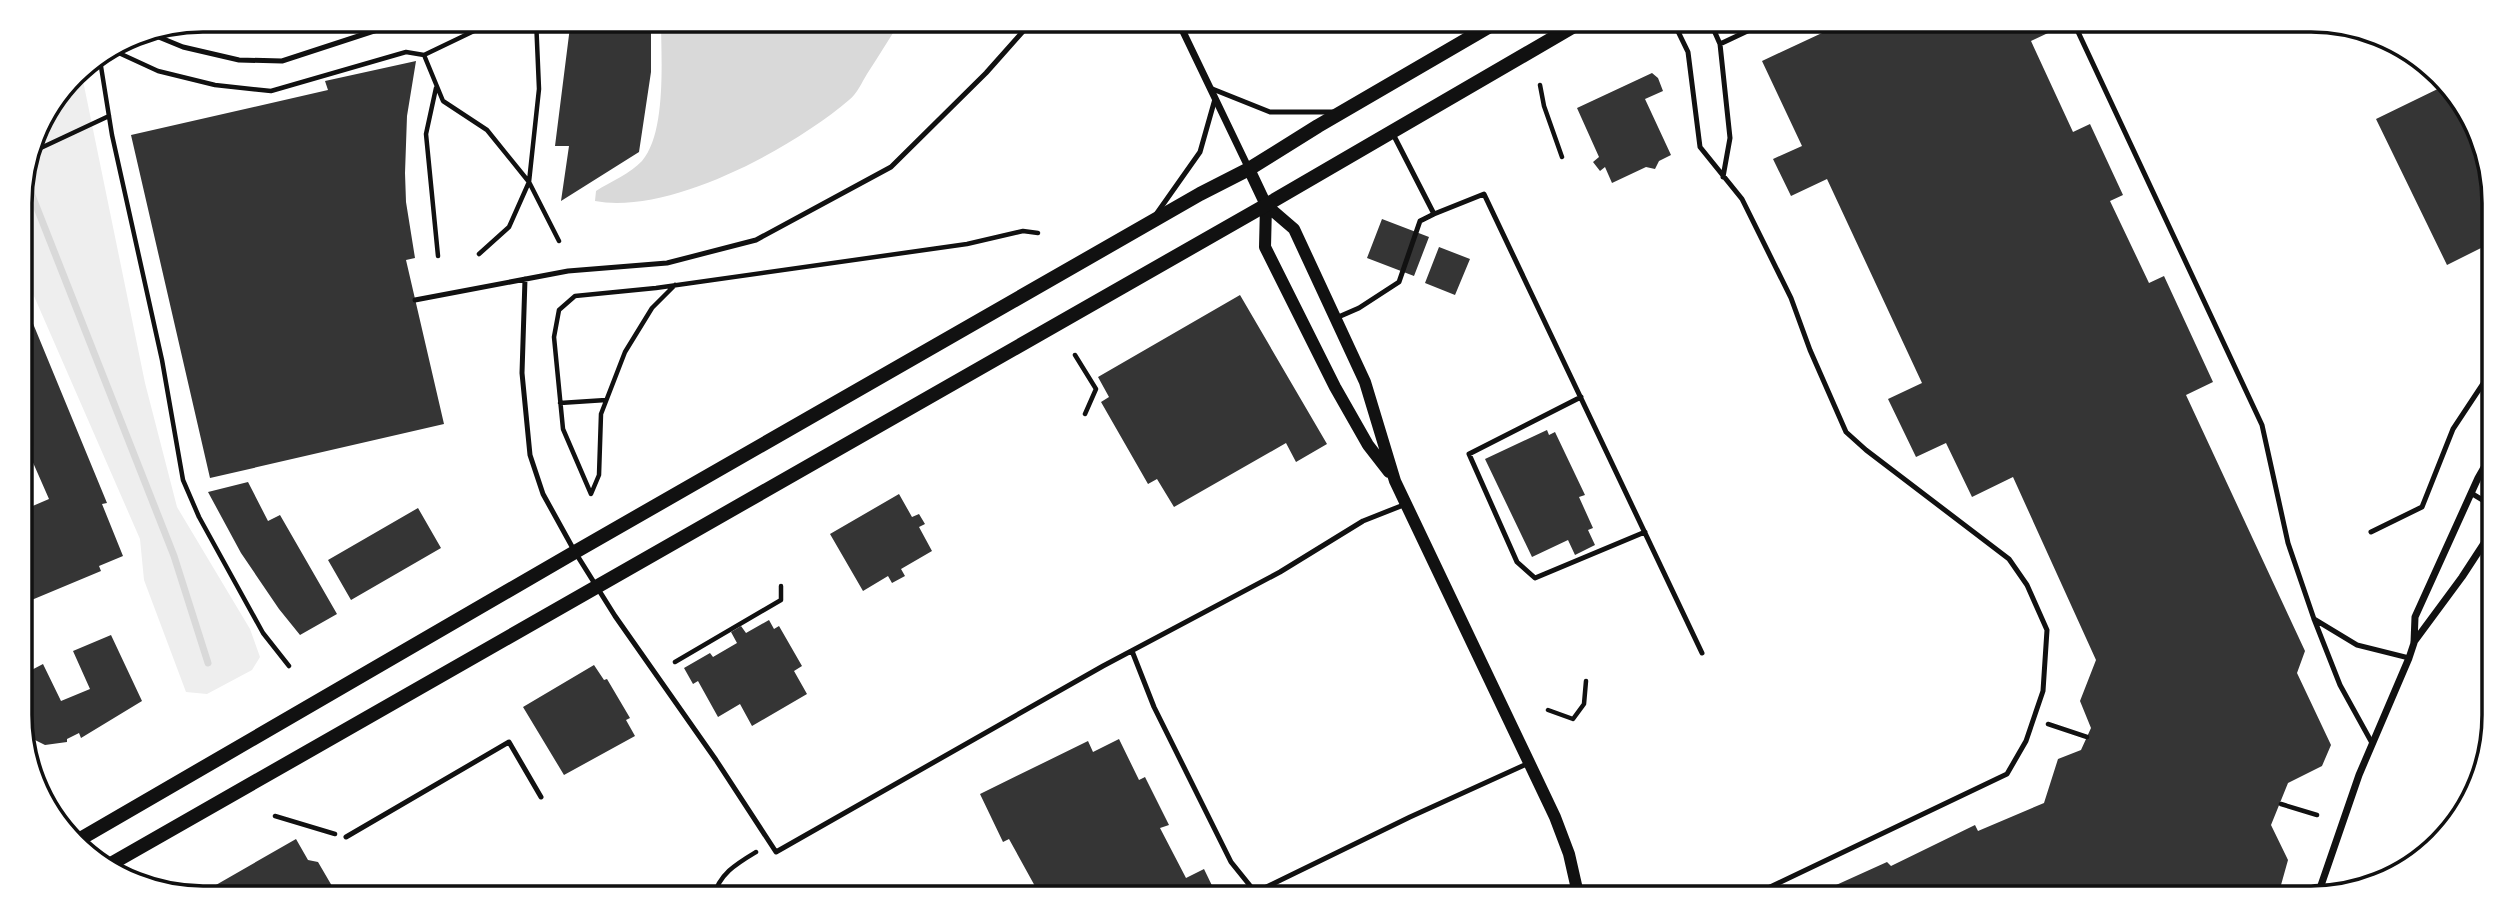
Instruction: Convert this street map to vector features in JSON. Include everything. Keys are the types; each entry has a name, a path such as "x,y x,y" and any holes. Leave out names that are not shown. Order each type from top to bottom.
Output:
{"main road":[{"path":"84,837 575,552 1149,223 1249,169 1479,32"},
{"path":"115,861 1266,205 1564,32"}],"street":[{"path":"1183,32 1266,205 1294,229 1336,318 1365,382 1395,481 1555,817 1569,854 1576,885"},
{"path":"1266,205 1265,247 1335,387 1368,445 1395,481"},
{"path":"2321,885 2372,743 2409,658 2414,643 2415,617 2482,473"},
{"path":"2414,643 2482,546"}],"lane":[{"path":"158,37 183,47 239,60 282,61 371,32"},
{"path":"415,300 568,271 667,263 756,240 891,167 986,73 1022,32"},
{"path":"1678,32 1688,52 1700,147 1742,199 1791,298 1810,350 1846,432 2009,559 2027,584 2047,630 2043,691 2026,741 2007,774 1774,885"},
{"path":"1715,32 1720,44 1730,138 1723,177"},
{"path":"1720,44 1745,32"},
{"path":"2078,32 2262,425 2288,543 2314,619 2340,685 2372,743"},
{"path":"1210,88 1270,112 1341,112"},
{"path":"1149,223 1200,152 1215,99"},
{"path":"1391,132 1434,214"},
{"path":"1336,318 1399,282 1420,221 1484,194 1702,653"},
{"path":"525,279 522,373 530,455 543,494 597,588 776,852 1132,651 1279,572 1363,521 1406,504"},
{"path":"2371,531 2422,507 2454,429 2482,386"},
{"path":"1581,397 1469,454 1517,562 1535,578 1645,532"},
{"path":"2472,493 2482,499"},
{"path":"2314,619 2357,645 2409,658"},
{"path":"1132,651 1154,708 1231,862 1250,886"},
{"path":"346,837 509,742 541,797"},
{"path":"1277,885 1410,817 1529,763"}],"path":[{"path":"406,52 424,55 472,32"},
{"path":"479,254 509,227 529,182 539,89 537,32"},
{"path":"424,55 443,101 487,130 529,182 559,241"},
{"path":"101,65 109,116 162,360 183,480 199,517 263,633 289,666"},
{"path":"1541,85 1544,106 1562,157"},
{"path":"436,88 426,134 438,256"},
{"path":"41,147 109,116"},
{"path":"675,285 652,308 625,352 601,414 599,475 591,494 563,429 554,337 559,310 575,296 675,285 967,244 1023,231 1038,233"},
{"path":"1075,355 1096,389 1085,414"},
{"path":"561,403 607,400"},
{"path":"675,662 781,600 781,586"},
{"path":"1548,710 1573,719 1584,704 1586,681"},
{"path":"2048,724 2087,737"},
{"path":"2281,804 2317,815"},
{"path":"275,817 346,837"},
{"path":"718,886 732,866 756,852"}],"shaded area":[{"path":"661,32 894,32 852,97 825,119 764,157 694,188 658,198 625,203 595,201 596,191 637,165 650,148 656,132 662,73"},
{"path":"83,81 145,383 177,507 250,629 260,657 252,670 207,694 186,692 144,580 140,539 32,292 32,191 37,158 60,107"}],"building":[{"path":"569,32 651,32 651,72 639,152 561,201 569,146 555,146"},
{"path":"1824,32 2048,32 2031,41 2073,132 2090,124 2123,195 2110,201 2149,283 2164,276 2213,382 2186,395 2305,651 2297,673 2331,745 2322,766 2288,783 2271,825 2288,860 2281,885 1836,885 1887,862 1891,866 1975,825 1978,831 2044,803 2058,759 2081,750 2091,728 2080,701 2096,660 2013,477 1972,497 1946,443 1916,457 1888,399 1922,383 1827,179 1791,196 1773,159 1802,146 1762,61"},
{"path":"416,61 407,116 405,173 406,202 415,258 406,260 444,424 210,478 131,135 328,90 325,81"},
{"path":"1652,73 1658,78 1663,91 1645,99 1671,155 1659,161 1655,169 1646,167 1612,183 1605,167 1600,171 1593,162 1599,157 1577,108"},
{"path":"2439,89 2447,98 2460,117 2477,158 2481,180 2482,248 2447,265 2376,119"},
{"path":"1382,219 1429,237 1414,276 1367,258"},
{"path":"1439,247 1470,259 1455,295 1425,283"},
{"path":"1240,295 1327,444 1296,462 1286,443 1174,507 1157,479 1148,484 1101,402 1109,397 1098,377"},
{"path":"32,321 107,503 102,504 123,556 99,566 101,571 32,600 32,506 49,499 32,460"},
{"path":"1547,430 1549,435 1555,432 1585,495 1579,497 1593,528 1588,530 1595,545 1575,555 1568,540 1532,557 1485,459"},
{"path":"248,482 268,521 280,515 337,614 300,635 241,553 208,492"},
{"path":"899,494 912,517 919,514 925,524 919,527 932,551 901,569 905,576 892,583 888,576 863,591 830,534"},
{"path":"418,508 441,548 351,600 328,560"},
{"path":"769,620 774,629 779,626 802,666 794,671 807,694 752,726 740,704 718,717 698,681 693,684 684,668 710,653 713,657 737,643 731,632 741,626 746,633"},
{"path":"111,635 142,701 81,738 79,733 67,739 67,742 45,745 34,739 32,670 43,664 61,701 90,689 73,651"},
{"path":"594,665 604,680 607,679 630,718 626,720 635,736 564,775 523,707"},
{"path":"1119,739 1139,780 1145,777 1169,825 1160,828 1186,878 1204,869 1212,886 1035,886 1009,839 1003,842 980,794 1088,741 1093,752"},
{"path":"296,839 308,860 318,862 332,886 214,886"}],"waterway":[{"path":"32,195 174,556 208,663"}]}
